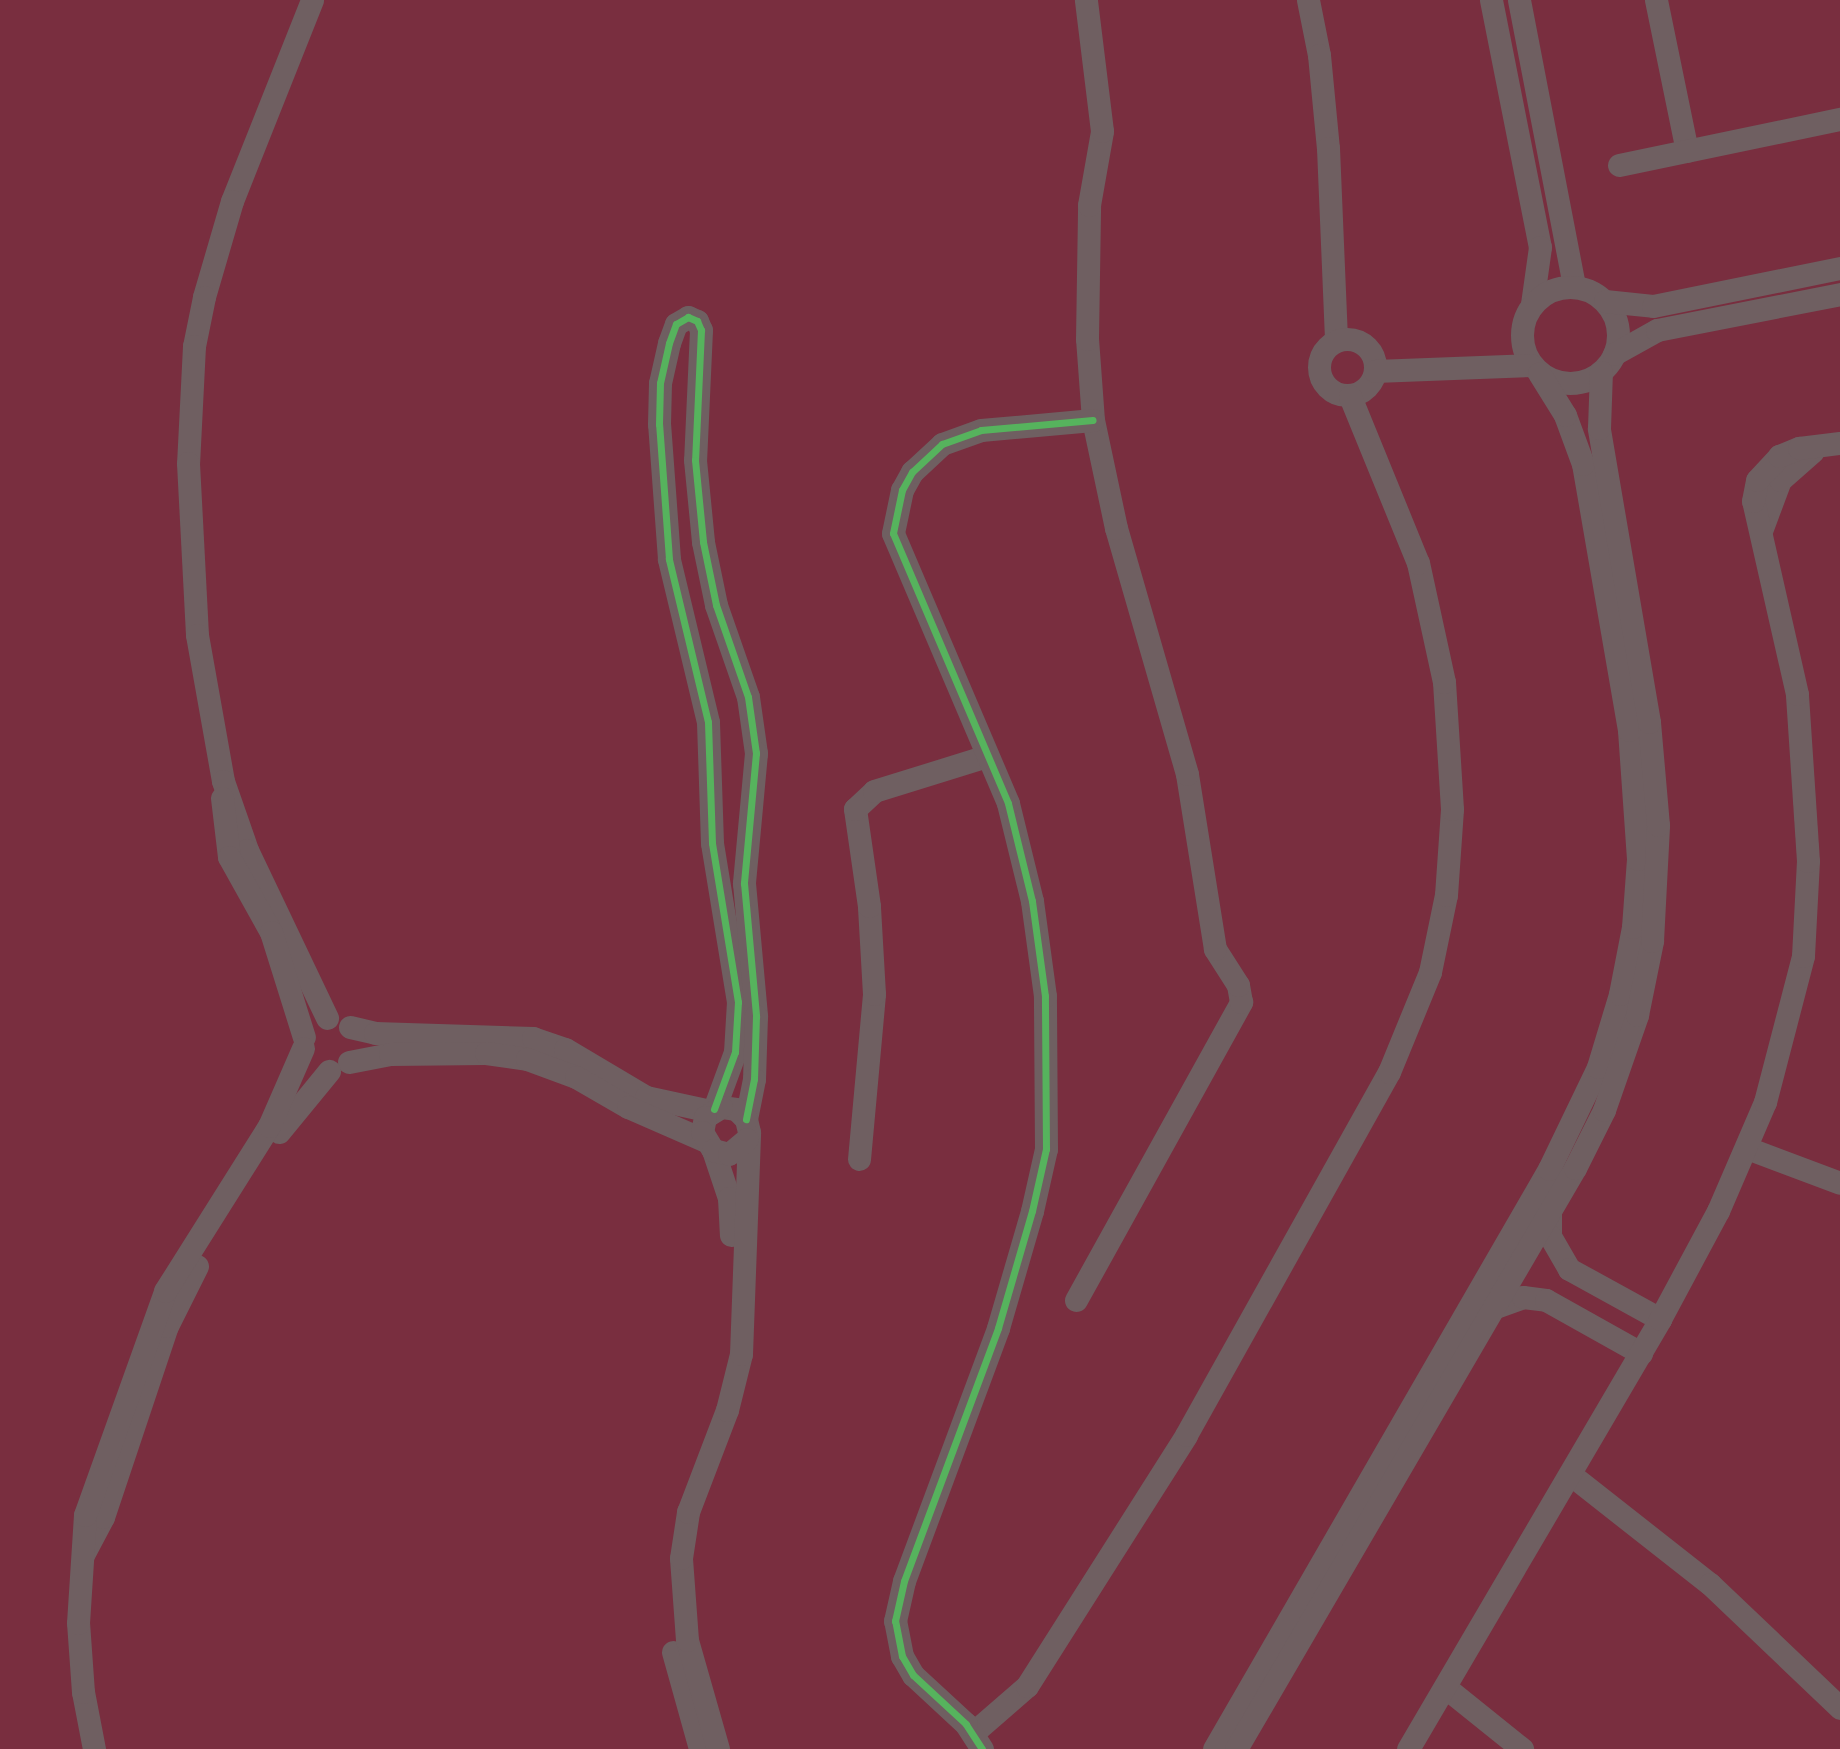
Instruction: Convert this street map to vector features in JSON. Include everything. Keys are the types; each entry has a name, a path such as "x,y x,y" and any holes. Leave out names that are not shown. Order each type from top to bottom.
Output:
{"street":[{"path":"312,0 232,201 194,346 188,451 192,580 204,689 223,781 309,1062 339,1067 404,1054 486,1053 527,1059 576,1077 628,1107 729,1154 747,1129"},
{"path":"1308,0 1319,55 1328,148 1336,341 1319,361 1320,379 1333,392 1350,396 1364,390 1375,371 1373,356 1363,344 1336,341"},
{"path":"1214,1749 1549,1170 1593,1079 1620,994 1633,927 1638,859 1629,730 1583,464 1565,415 1535,369 1521,335 1532,304 1539,247 1491,0"},
{"path":"1519,0 1574,286"},
{"path":"1656,0 1687,151"},
{"path":"1076,1300 1241,1002 1238,985 1215,948 1187,774 1116,528 1093,420 1087,339 1088,216 1102,131 1091,2"},
{"path":"1619,165 1840,119"},
{"path":"1532,304 1551,290 1574,286 1605,302 1653,306 1840,268"},
{"path":"1375,371 1535,369 1570,384 1608,363 1657,330 1840,294"},
{"path":"1236,1749 1590,1140 1628,1047 1645,978 1656,903 1655,774 1600,428 1608,363 1618,332 1605,302"},
{"path":"700,1749 673,1652 667,1576 680,1497 716,1396 730,1338 731,1214 702,1125 713,1110 735,1052 738,1002 712,843 709,731 669,559 659,424 666,353 676,324 688,317 697,321 701,330 695,460 703,542 716,605 748,697 756,753 744,883 756,1030 754,1079 747,1129 741,1354 727,1410 688,1512 681,1558 687,1640 718,1749"},
{"path":"1093,420 961,435 919,464 896,510 893,533 900,556 1008,803 1040,951 1048,1040 1046,1149 1017,1273 904,1581 895,1621 902,1656 913,1675 978,1741 1027,1686 1186,1435 1389,1072 1430,972 1446,895 1451,820 1444,682 1418,563 1350,396"},
{"path":"1408,1749 1641,1353 1747,1148 1794,1003 1803,956 1808,861 1797,694 1761,531 1780,480 1816,447 1840,443"},
{"path":"859,1159 874,995 869,906 855,809 874,791 987,756"},
{"path":"253,883 295,942 327,1018"},
{"path":"94,1749 80,1658 83,1555 103,1517 180,1297 262,1149 312,1024 327,1018 376,1033 533,1038 565,1049 646,1097 713,1110 729,1107 747,1129"},
{"path":"262,1149 356,1049 350,1027"},
{"path":"1747,1148 1840,1184"},
{"path":"1550,1210 1550,1236 1569,1269 1660,1318"},
{"path":"1493,1308 1523,1297 1546,1300 1641,1353"},
{"path":"1570,1474 1710,1584 1840,1708"},
{"path":"1445,1687 1522,1749"}],"shaded area":[{"path":"0,0 1840,0 1840,1749 0,1749"}],"cycle path":[{"path":"714,1109 735,1052 738,1002 712,843 708,722 669,559 659,424 660,383 669,343 676,324 688,317 697,321 701,330 695,460 703,542 716,605 748,697 756,753 744,883 756,1016 754,1079 746,1119"},
{"path":"982,1749 966,1724 913,1675 902,1656 895,1621 904,1581 998,1328 1032,1211 1046,1149 1045,996 1032,901 1008,803 893,533 902,490 912,472 942,444 981,430 1093,420"}]}
